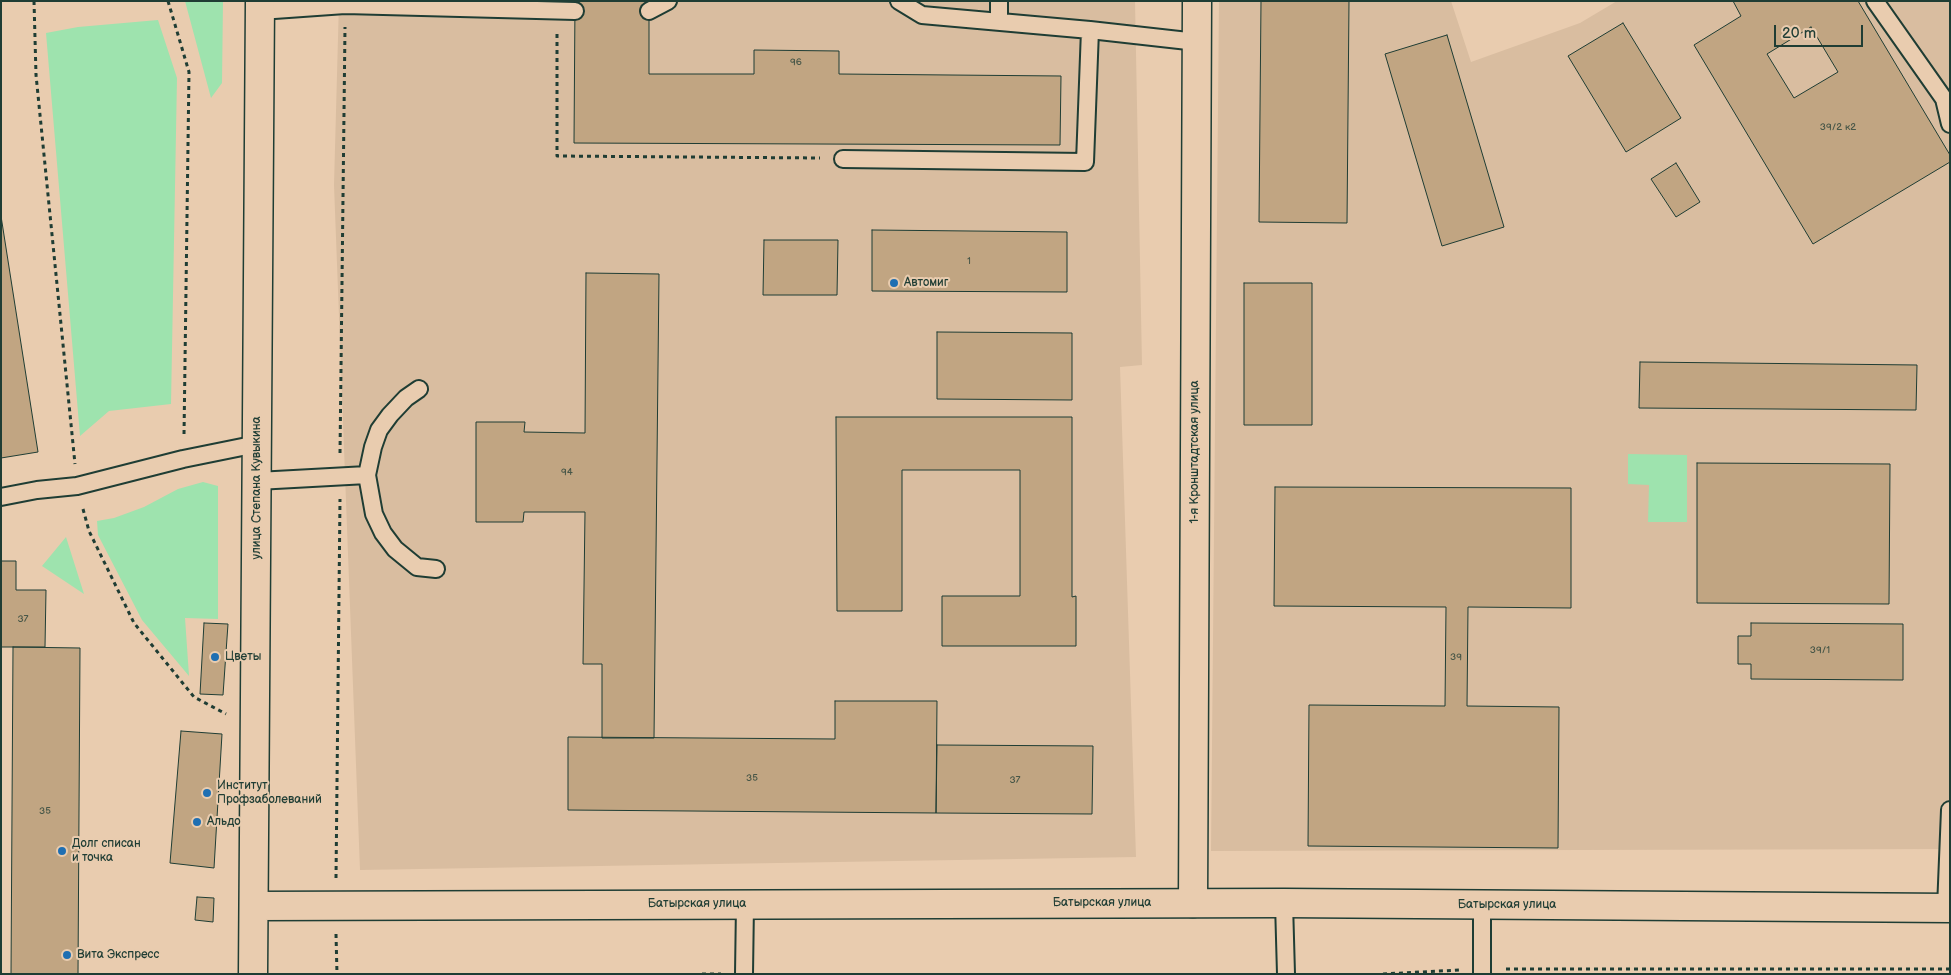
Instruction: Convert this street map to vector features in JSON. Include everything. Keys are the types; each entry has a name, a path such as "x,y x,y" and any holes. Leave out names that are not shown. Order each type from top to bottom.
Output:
{"street":[{"name":"1-я Кронштадтская улица","path":"1193,903 1197,1"},
{"name":"улица Степана Кувыкина","path":"253,974 260,6"},
{"name":"Батырская улица","path":"254,906 1284,903 1948,908"}],"lane":[{"path":"649,11 668,1"},
{"path":"899,1 922,15 1197,42"},
{"path":"999,1 999,22"},
{"path":"1875,1 1944,99 1950,124"},
{"path":"260,6 575,11"},
{"path":"843,159 1085,162 1090,30"},
{"path":"419,389 396,409 379,430 373,447 368,475 374,514 383,533 395,548 417,567 436,569"},
{"path":"1,497 37,490 77,486 183,459 257,444"},
{"path":"257,481 368,475"},
{"path":"1948,908 1950,810"},
{"path":"1284,903 1286,974"},
{"path":"744,974 746,904"},
{"path":"1482,905 1482,971"}],"path":[{"path":"34,1 36,75 77,486 89,532 134,623 194,697 226,714"},
{"path":"168,1 189,72 183,459"},
{"path":"558,10 557,156 843,159"},
{"path":"335,906 337,974"},
{"path":"1382,974 1482,971 1950,969"}],"shaded area":[{"path":"339,1 1135,1 1142,365 1120,367 1136,857 360,870 334,185"},
{"path":"1219,1 1451,1 1471,62 1580,23 1617,1 1950,1 1950,849 1211,851"}],"green space":[{"path":"185,1 223,1 222,83 211,98"},
{"path":"158,20 177,78 171,404 109,411 80,436 46,33 78,27"},
{"path":"1628,454 1687,455 1687,522 1648,522 1649,485 1628,484"},
{"path":"203,482 218,486 218,619 185,618 189,676 142,620 98,535 97,521 114,518 144,507 178,489"},
{"path":"66,537 84,594 42,566"}],"building":[{"path":"575,1 649,1 649,74 754,74 754,50 839,51 839,74 1061,76 1060,145 574,143"},
{"path":"1261,1 1349,1 1347,223 1259,222"},
{"path":"1733,1 1858,1 1950,155 1950,162 1813,244 1694,45 1741,16","holes":["1811,27 1838,72 1794,98 1767,54"]},
{"path":"1623,23 1681,118 1626,152 1568,56"},
{"path":"1447,35 1504,227 1442,246 1385,54"},
{"path":"1676,163 1700,202 1676,217 1651,179"},
{"path":"1,216 38,452 1,458"},
{"path":"872,230 1067,232 1067,292 872,291"},
{"path":"764,240 838,240 837,295 763,295"},
{"path":"586,273 659,274 654,738 602,738 602,664 583,664 585,512 524,512 523,522 476,522 476,422 525,422 524,432 585,433"},
{"path":"1244,283 1312,283 1312,425 1244,425"},
{"path":"937,332 1072,333 1072,400 937,399"},
{"path":"1640,362 1917,365 1916,410 1639,408"},
{"path":"836,417 1072,417 1072,597 1076,596 1076,646 942,646 942,596 1020,596 1020,470 902,470 902,611 837,611"},
{"path":"1697,463 1890,464 1889,604 1697,603"},
{"path":"1275,487 1571,488 1571,608 1468,607 1467,706 1559,707 1558,848 1308,846 1309,705 1445,706 1446,607 1274,606"},
{"path":"1,561 16,561 16,590 46,590 45,647 1,647"},
{"path":"204,623 228,624 223,695 200,694"},
{"path":"1751,623 1903,624 1903,680 1751,679 1751,664 1738,664 1738,636 1751,636"},
{"path":"13,647 80,648 78,974 11,974"},
{"path":"835,701 937,701 936,813 568,810 568,737 835,739"},
{"path":"181,731 222,734 214,868 170,863"},
{"path":"937,745 1093,746 1092,814 936,813"},
{"path":"197,897 214,898 213,922 195,920"}],"place":[{"name":"Автомиг","path":"894,283"},
{"name":"Цветы","path":"215,657"},
{"name":"Институт Профзаболеваний","path":"207,793"},
{"name":"Альдо","path":"197,822"},
{"name":"Долг списан и точка","path":"62,851"},
{"name":"Вита Экспресс","path":"67,955"}]}
